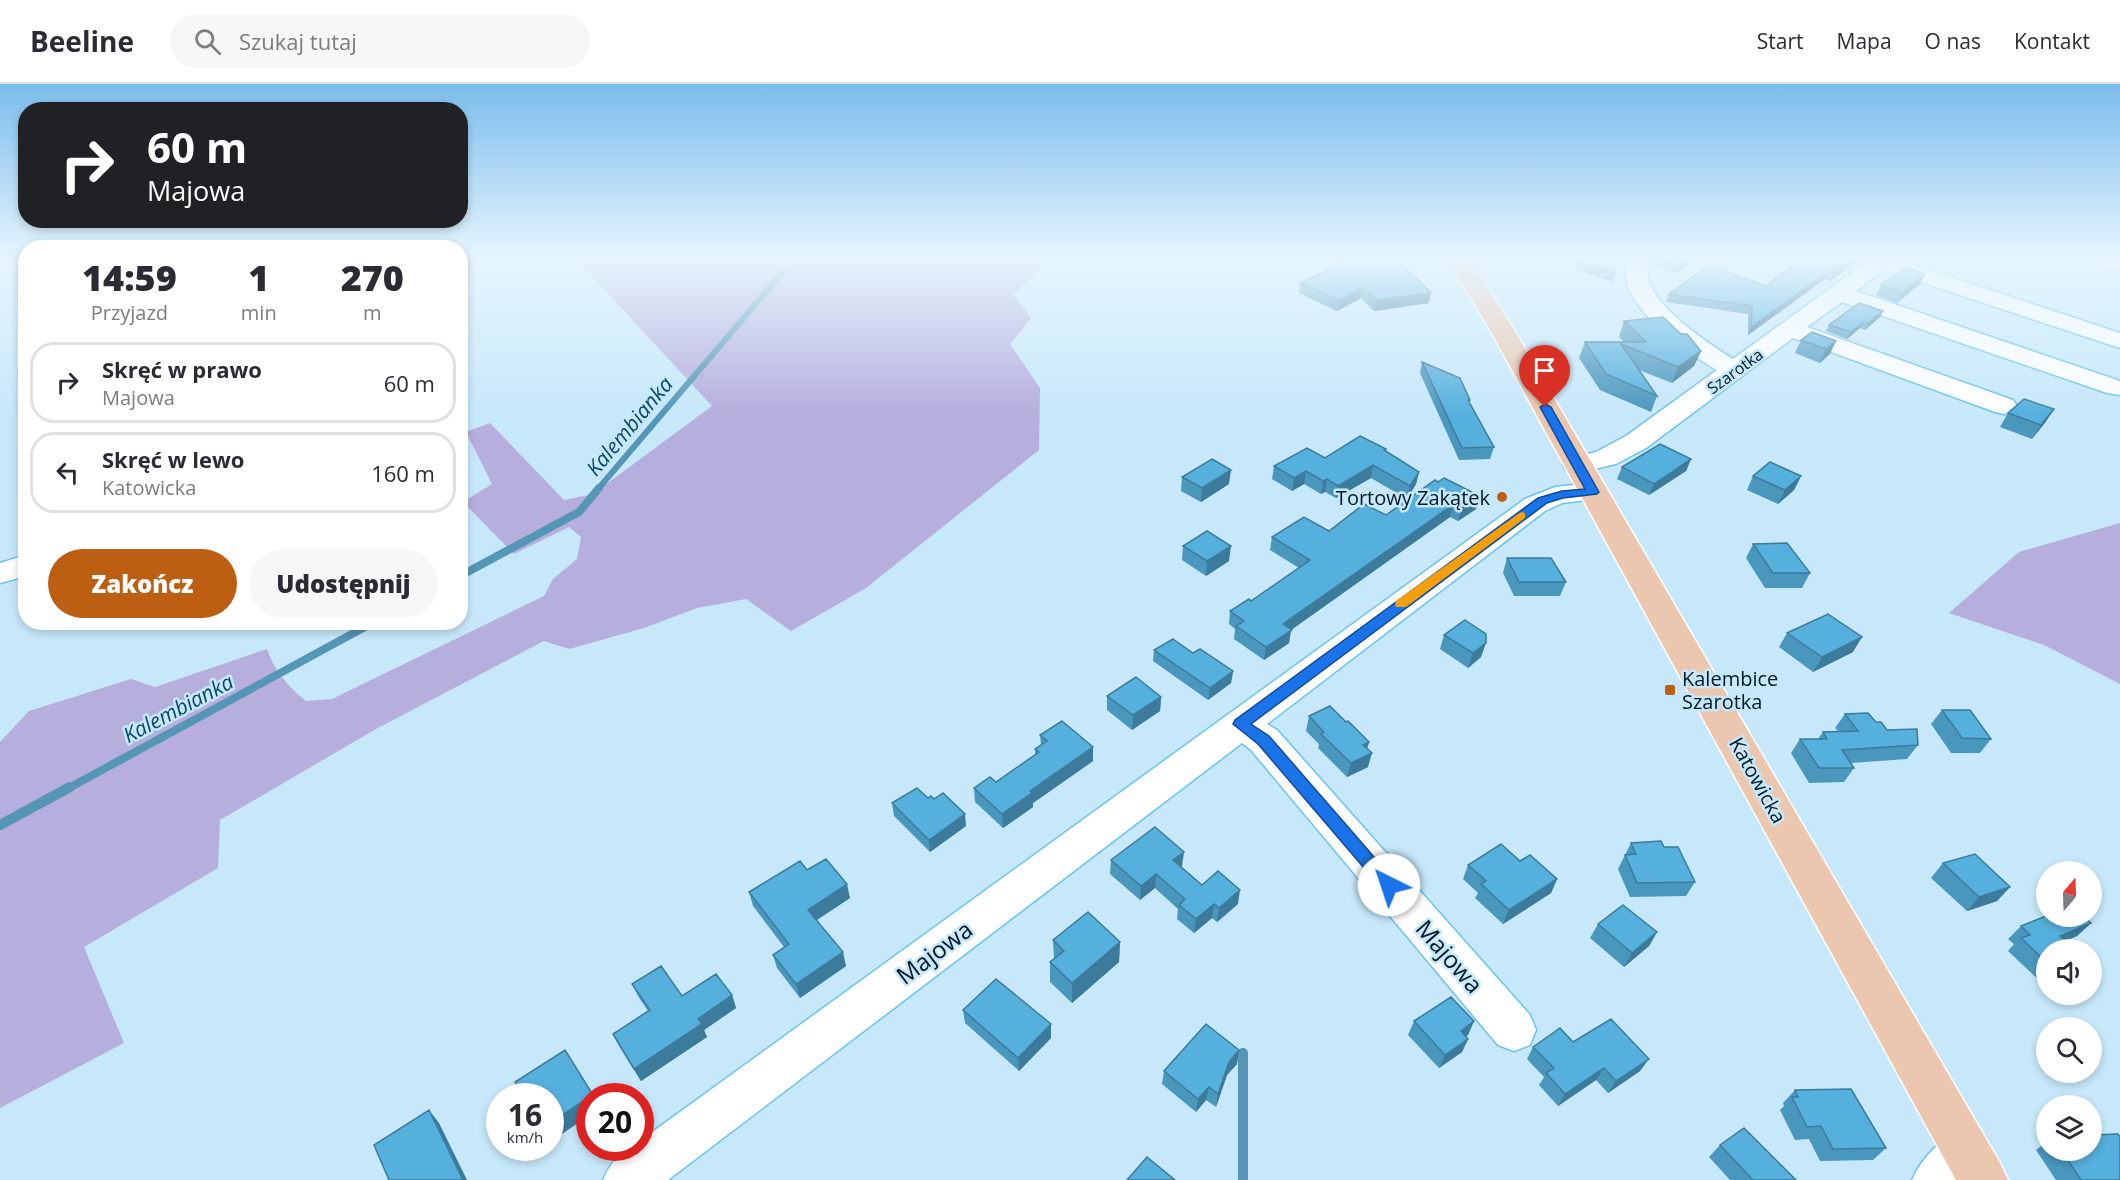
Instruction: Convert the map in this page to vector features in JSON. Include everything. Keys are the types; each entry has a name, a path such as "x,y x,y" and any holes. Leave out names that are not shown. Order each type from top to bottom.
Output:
{"main road":[{"name":"Katowicka","path":"1490,311 1585,478 1962,1171"}],"street":[{"path":"1657,311 1665,320 1722,364 1735,370"},
{"name":"Szarotka","path":"1585,478 1606,458 1636,442 1816,311"},
{"path":"1892,311 2116,388"},
{"path":"2032,311 2120,341"},
{"path":"1792,330 2004,406"},
{"name":"Majowa","path":"628,1180 1542,500 1562,494 1585,478"},
{"path":"0,573 18,567"},
{"name":"Majowa","path":"1240,724 1264,740 1514,1030"}],"shaded area":[{"path":"624,311 1026,311 1031,318 1010,344 1040,388 1039,450 866,588 791,631 746,599 697,608 644,628 569,649 544,641 376,729 220,820 218,868 84,947 124,1043 0,1108 0,742 29,711 131,679 155,687 267,649 282,678 306,701 332,699 544,596 553,579 577,559 581,537 569,527 514,554 468,507 468,499 492,484 468,436 468,431 490,423 564,500 593,494 712,406"},
{"path":"2120,523 2120,684 2044,645 1949,613 2019,552"}],"building":[{"path":"1752,311 1773,311 1751,327"},
{"path":"1848,311 1883,311 1851,332 1829,325"},
{"path":"1663,317 1681,334 1687,334 1701,351 1678,367 1621,344 1657,396 1606,374 1585,342 1646,342 1624,321"},
{"path":"1812,332 1836,341 1826,349 1801,340"},
{"path":"1422,362 1460,378 1470,400 1468,400 1494,447 1462,448"},
{"path":"2024,399 2054,409 2041,425 2008,413"},
{"path":"1360,436 1386,449 1384,450 1419,472 1410,486 1373,465 1338,486 1327,479 1323,481 1306,471 1294,478 1274,466 1307,448 1325,458"},
{"path":"1660,444 1691,459 1654,484 1622,467"},
{"path":"1212,459 1231,470 1202,488 1182,477"},
{"path":"1770,462 1801,476 1785,490 1753,476"},
{"path":"1444,478 1480,496 1462,508 1454,504 1283,624 1292,630 1266,647 1236,626 1244,621 1230,611 1249,599 1251,601 1310,560 1272,537 1304,517 1329,531 1364,504 1386,515 1435,480 1438,482"},
{"path":"1207,531 1231,546 1207,561 1183,546"},
{"path":"1787,543 1810,573 1773,573 1753,544"},
{"path":"1507,558 1551,558 1566,582 1519,582"},
{"path":"1828,614 1862,637 1822,657 1787,633"},
{"path":"1465,620 1486,634 1486,643 1473,653 1444,635"},
{"path":"1173,639 1193,653 1200,649 1233,671 1210,688 1154,650"},
{"path":"1136,677 1161,697 1133,715 1107,696"},
{"path":"1330,706 1369,742 1363,745 1372,753 1351,763 1321,734 1324,732 1309,716"},
{"path":"1942,710 1970,710 1991,739 1962,738"},
{"path":"1868,713 1876,722 1881,722 1887,730 1917,729 1918,745 1842,750 1854,768 1819,768 1800,739 1827,739 1823,732 1858,731 1845,714"},
{"path":"1062,721 1093,747 1030,791 1032,793 1002,814 974,788 990,777 996,782 1039,752 1035,749 1047,741 1040,735"},
{"path":"917,788 928,798 931,796 934,799 943,793 965,814 929,840 892,803"},
{"path":"1155,827 1184,852 1173,860 1202,885 1218,871 1240,890 1219,908 1214,904 1196,919 1179,905 1185,899 1156,874 1141,886 1111,860"},
{"path":"1661,841 1664,847 1678,847 1695,882 1637,883 1625,855 1636,854 1631,843"},
{"path":"1501,844 1520,861 1530,855 1557,879 1509,910 1481,884 1486,881 1468,865"},
{"path":"1975,854 2010,887 1979,897 1943,863"},
{"path":"826,859 847,884 808,910 843,952 796,984 773,955 789,944 749,892 800,861 807,870"},
{"path":"1623,905 1657,932 1632,953 1598,924"},
{"path":"1088,912 1120,942 1072,983 1050,962 1064,951 1053,940"},
{"path":"2036,920 2036,927 2081,927 2060,936 2063,939 2036,939 2036,952 2021,938 2030,935 2021,926"},
{"path":"661,966 682,996 716,974 732,995 698,1019 702,1024 634,1069 613,1034 650,1010 632,984"},
{"path":"996,979 1051,1024 1018,1058 963,1010"},
{"path":"1451,997 1474,1021 1461,1031 1468,1039 1445,1055 1414,1021"},
{"path":"1611,1019 1649,1059 1616,1081 1604,1068 1565,1094 1546,1073 1554,1068 1533,1047 1560,1028 1573,1042"},
{"path":"1206,1024 1239,1050 1229,1062 1218,1094 1209,1087 1198,1099 1164,1071"},
{"path":"565,1050 586,1083 576,1083 576,1106 564,1114 564,1083 515,1082"},
{"path":"1851,1089 1886,1148 1833,1149 1821,1126 1807,1127 1792,1097 1798,1097 1795,1090"},
{"path":"429,1110 463,1180 389,1180 374,1145"},
{"path":"1744,1128 1796,1180 1753,1180 1720,1145"},
{"path":"2118,1134 2120,1137 2120,1180 2081,1180 2068,1161 2102,1161 2102,1135"},
{"path":"1147,1157 1175,1180 1127,1180"}],"waterway":[{"name":"Kalembianka","path":"598,489 749,311"},
{"name":"Kalembianka","path":"468,572 579,512 599,488"},
{"name":"Kalembianka","path":"67,789 359,630"},
{"name":"Kalembianka","path":"0,825 70,787"},
{"path":"1243,1053 1243,1180"}],"slow traffic":[{"path":"1401,604 1521,516"}],"place":[{"name":"Tortowy Zakątek","path":"1502,497"},
{"name":"Kalembice Szarotka","path":"1670,690"}],"route":[{"path":"1389,885 1264,740 1240,724 1542,500 1562,494 1593,492 1545,407"}]}
